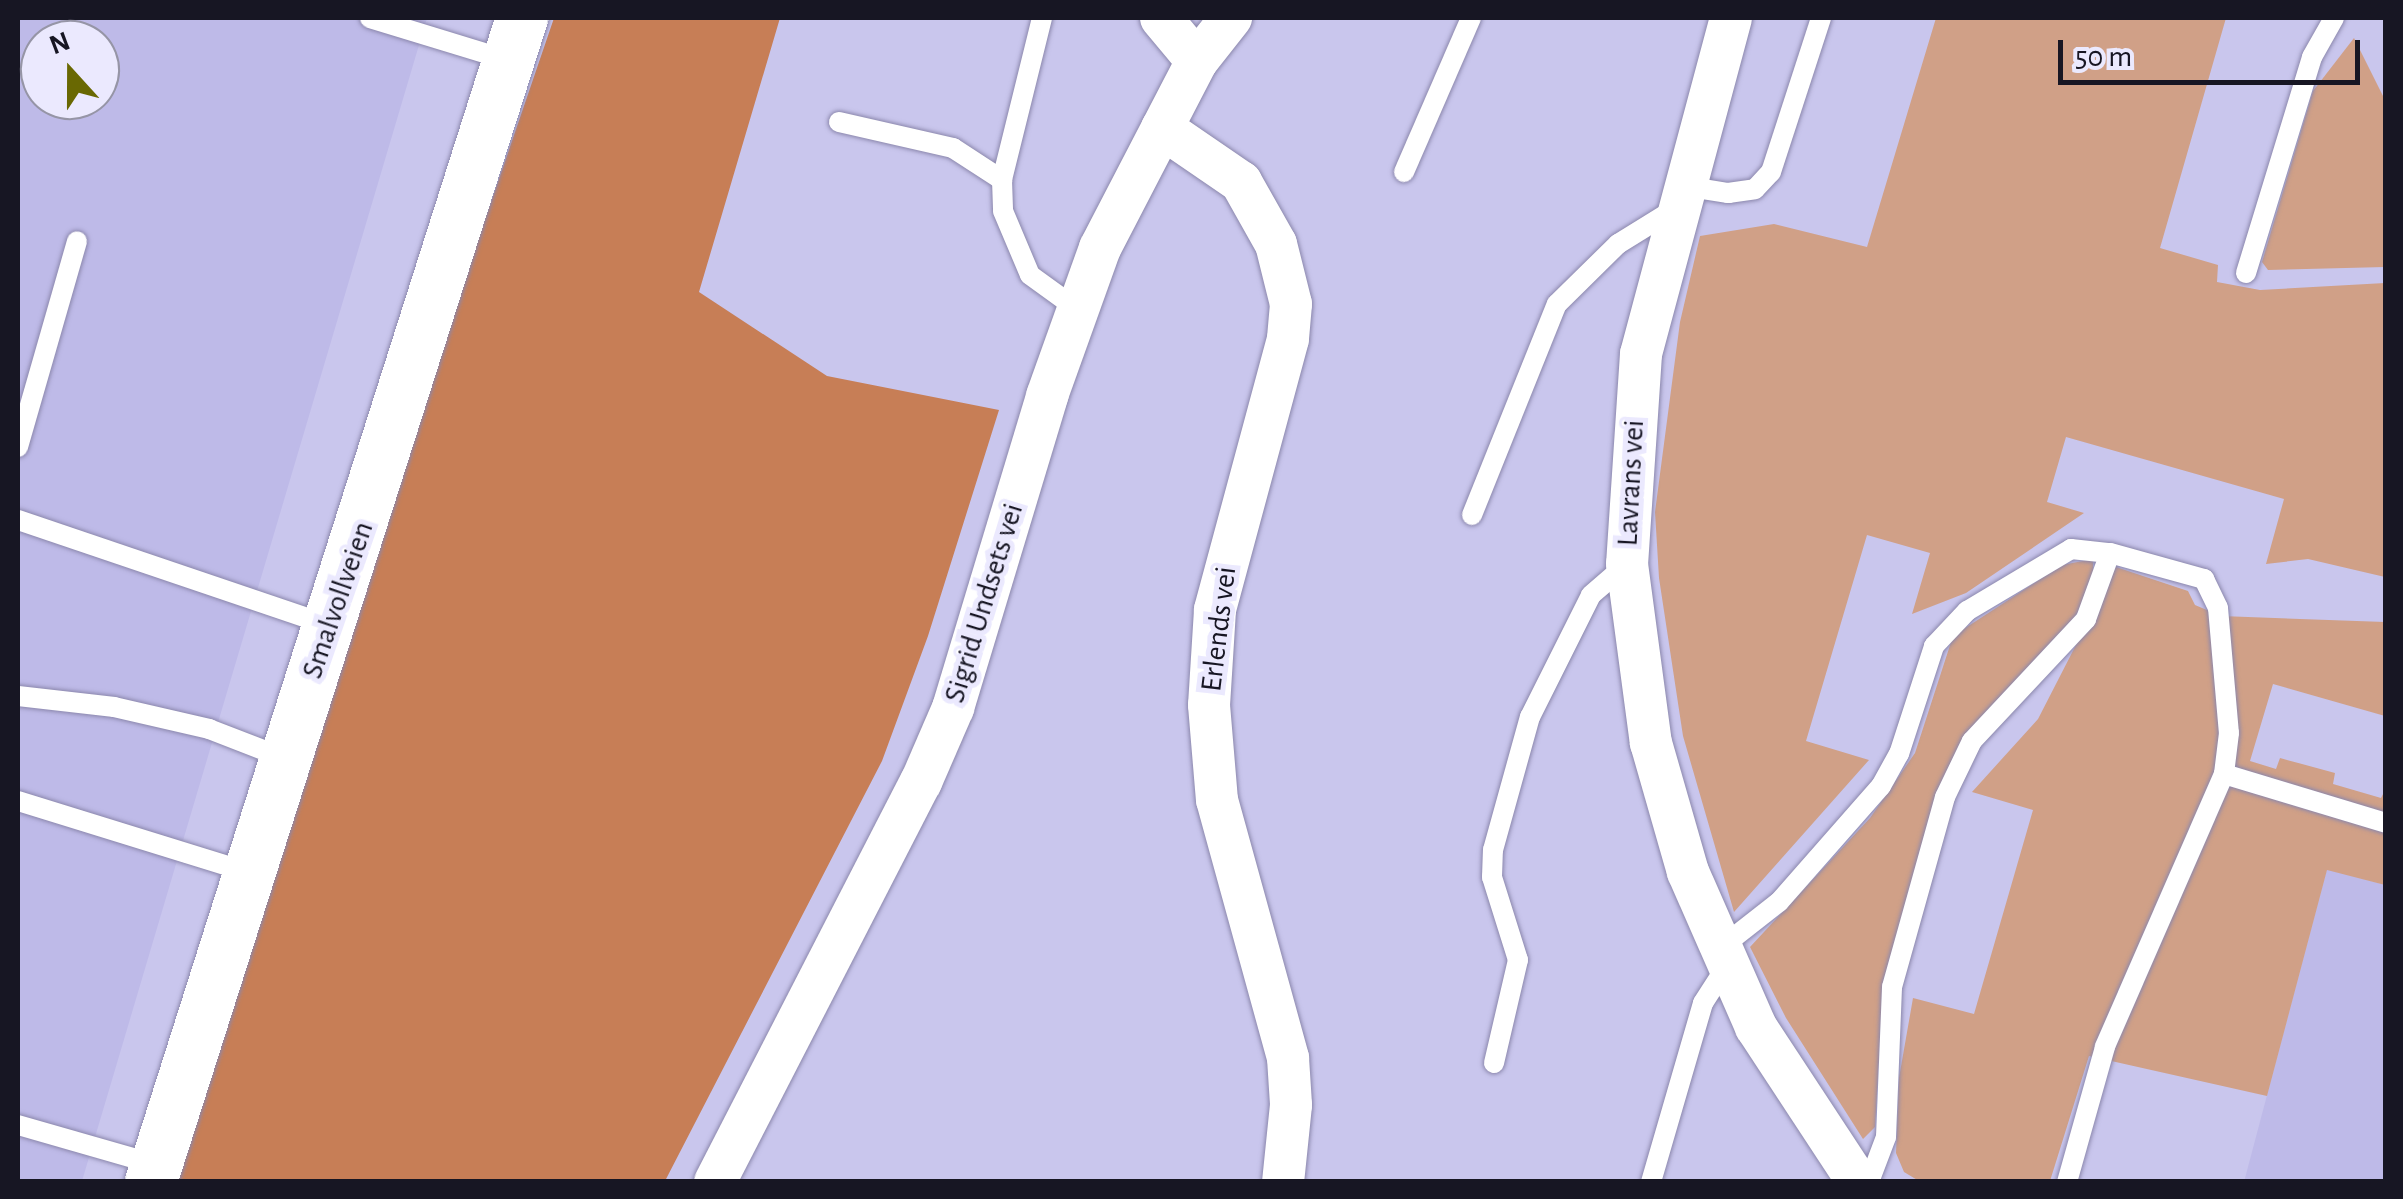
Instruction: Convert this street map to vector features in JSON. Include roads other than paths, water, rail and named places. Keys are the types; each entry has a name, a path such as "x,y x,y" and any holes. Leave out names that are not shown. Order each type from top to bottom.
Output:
{"street":[{"path":"1160,18 1196,61"},
{"name":"Sigrid Undsets vei","path":"714,1182 892,846 940,738 1078,309 1127,186 1196,61 1231,18"},
{"name":"Lavrans vei","path":"1731,18 1679,197 1636,388 1627,564 1642,698 1664,798 1722,958 1802,1104 1856,1180"},
{"name":"Smalvollveien","path":"154,1173 516,39"},
{"name":"Erlends vei","path":"1162,128 1241,182 1276,244 1291,304 1288,339 1215,610 1209,705 1218,800 1288,1058 1283,1182"}],"lane":[{"path":"370,18 516,39"},
{"path":"1042,18 1002,180 1003,210 1030,275 1078,309"},
{"path":"1404,172 1471,18"},
{"path":"1472,515 1557,304 1618,244 1679,197 1755,189 1771,172 1821,18"},
{"path":"2246,273 2312,58 2334,18"},
{"path":"839,122 953,148 1002,180"},
{"path":"18,447 77,241"},
{"path":"18,520 328,625"},
{"path":"1651,1182 1703,1003 1722,958 1779,902 1881,786 1899,754 1927,662 1954,624 1993,592 2071,549 2110,553 2204,580 2214,593 2229,733 2224,774 2106,1047 2067,1182"},
{"path":"1856,1180 1886,1137 1892,988 1944,797 1972,742 2086,619 2110,553"},
{"path":"1494,1063 1518,960 1492,864 1512,776 1530,717 1591,595 1627,564"},
{"path":"18,696 114,707 208,729 286,759"},
{"path":"2224,774 2386,823"},
{"path":"18,801 248,872"},
{"path":"18,1125 154,1173"}]}
